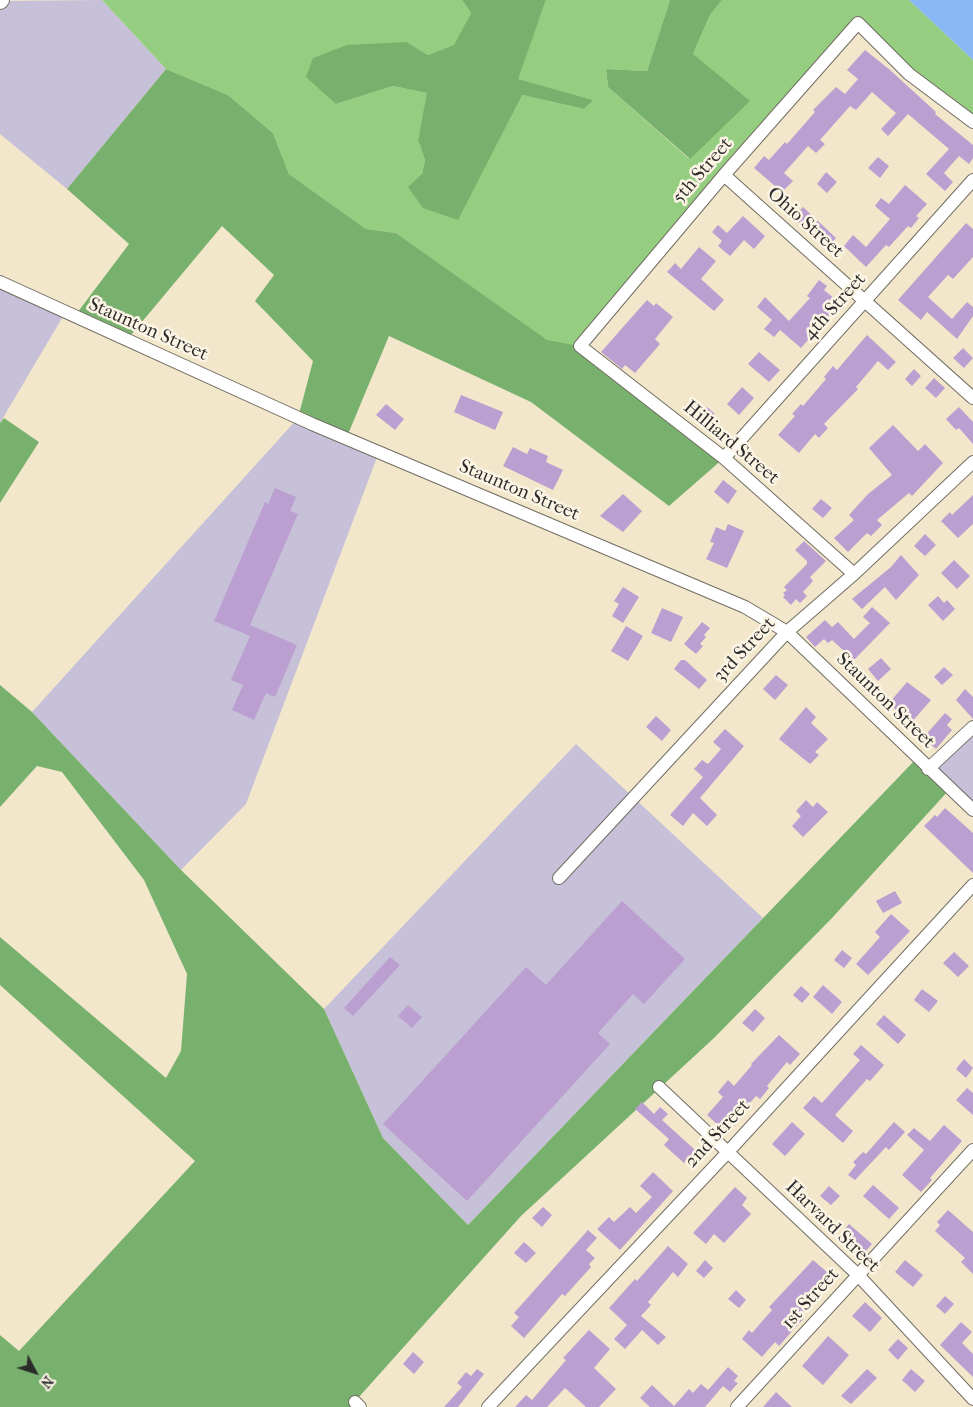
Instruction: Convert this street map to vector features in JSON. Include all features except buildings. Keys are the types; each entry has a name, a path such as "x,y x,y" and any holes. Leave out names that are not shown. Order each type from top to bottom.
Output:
{"street":[{"name":"5th Street","path":"580,346 724,175 858,23 909,74 973,122"},
{"name":"Ohio Street","path":"724,175 973,398"},
{"name":"4th Street","path":"724,458 973,180"},
{"name":"Staunton Street","path":"0,282 312,424 745,606 787,632 973,810"},
{"name":"Hilliard Street","path":"580,346 724,458 854,574"},
{"name":"3rd Street","path":"559,878 787,632 854,574 973,462"},
{"path":"928,769 973,728"},
{"name":"2nd Street","path":"488,1407 727,1153 973,885"},
{"name":"Harvard Street","path":"659,1088 858,1275 973,1400"},
{"name":"1st Street","path":"737,1407 973,1150"}],"shaded area":[{"path":"102,0 166,69 67,189 0,134 0,1"},
{"path":"0,282 65,313 0,423"},
{"path":"298,418 379,452 246,804 181,870 32,712"},
{"path":"973,727 973,810 928,769"},
{"path":"576,744 763,918 468,1225 383,1138 324,1009"}],"green space":[{"path":"102,0 462,0 471,13 455,45 428,55 407,42 336,104 393,86 428,93 418,140 425,160 422,174 522,95 584,109 592,100 517,79 546,0 670,0 647,71 606,69 608,87 689,159 693,54 710,15 722,0 909,0 973,60 973,122 859,23 580,346 547,341 396,233 366,229 289,174 273,133 228,95 166,69"},
{"path":"462,0 546,0 518,79 593,100 584,109 522,95 458,220 423,208 408,187 422,174 425,160 418,140 427,93 393,86 336,104 306,77 313,58 347,45 407,42 428,55 454,45 471,13"},
{"path":"670,0 722,0 710,15 693,54 750,101 690,159 608,87 606,69 647,71"},
{"path":"166,69 228,95 273,133 289,174 366,229 396,233 547,340 580,346 724,458 669,506 531,402 389,336 346,439 298,418 313,361 255,301 274,275 222,226 126,341 74,317 129,244 67,189"},
{"path":"4,418 39,442 0,503 0,423"},
{"path":"0,685 32,712 181,870 324,1009 383,1138 468,1225 917,758 950,789 832,918 714,1038 521,1216 350,1407 0,1407 0,1335 19,1351 195,1161 0,985 0,937 166,1078 181,1051 187,974 144,880 62,772 37,766 0,807"}],"water":[{"path":"909,0 973,0 973,60"}]}
